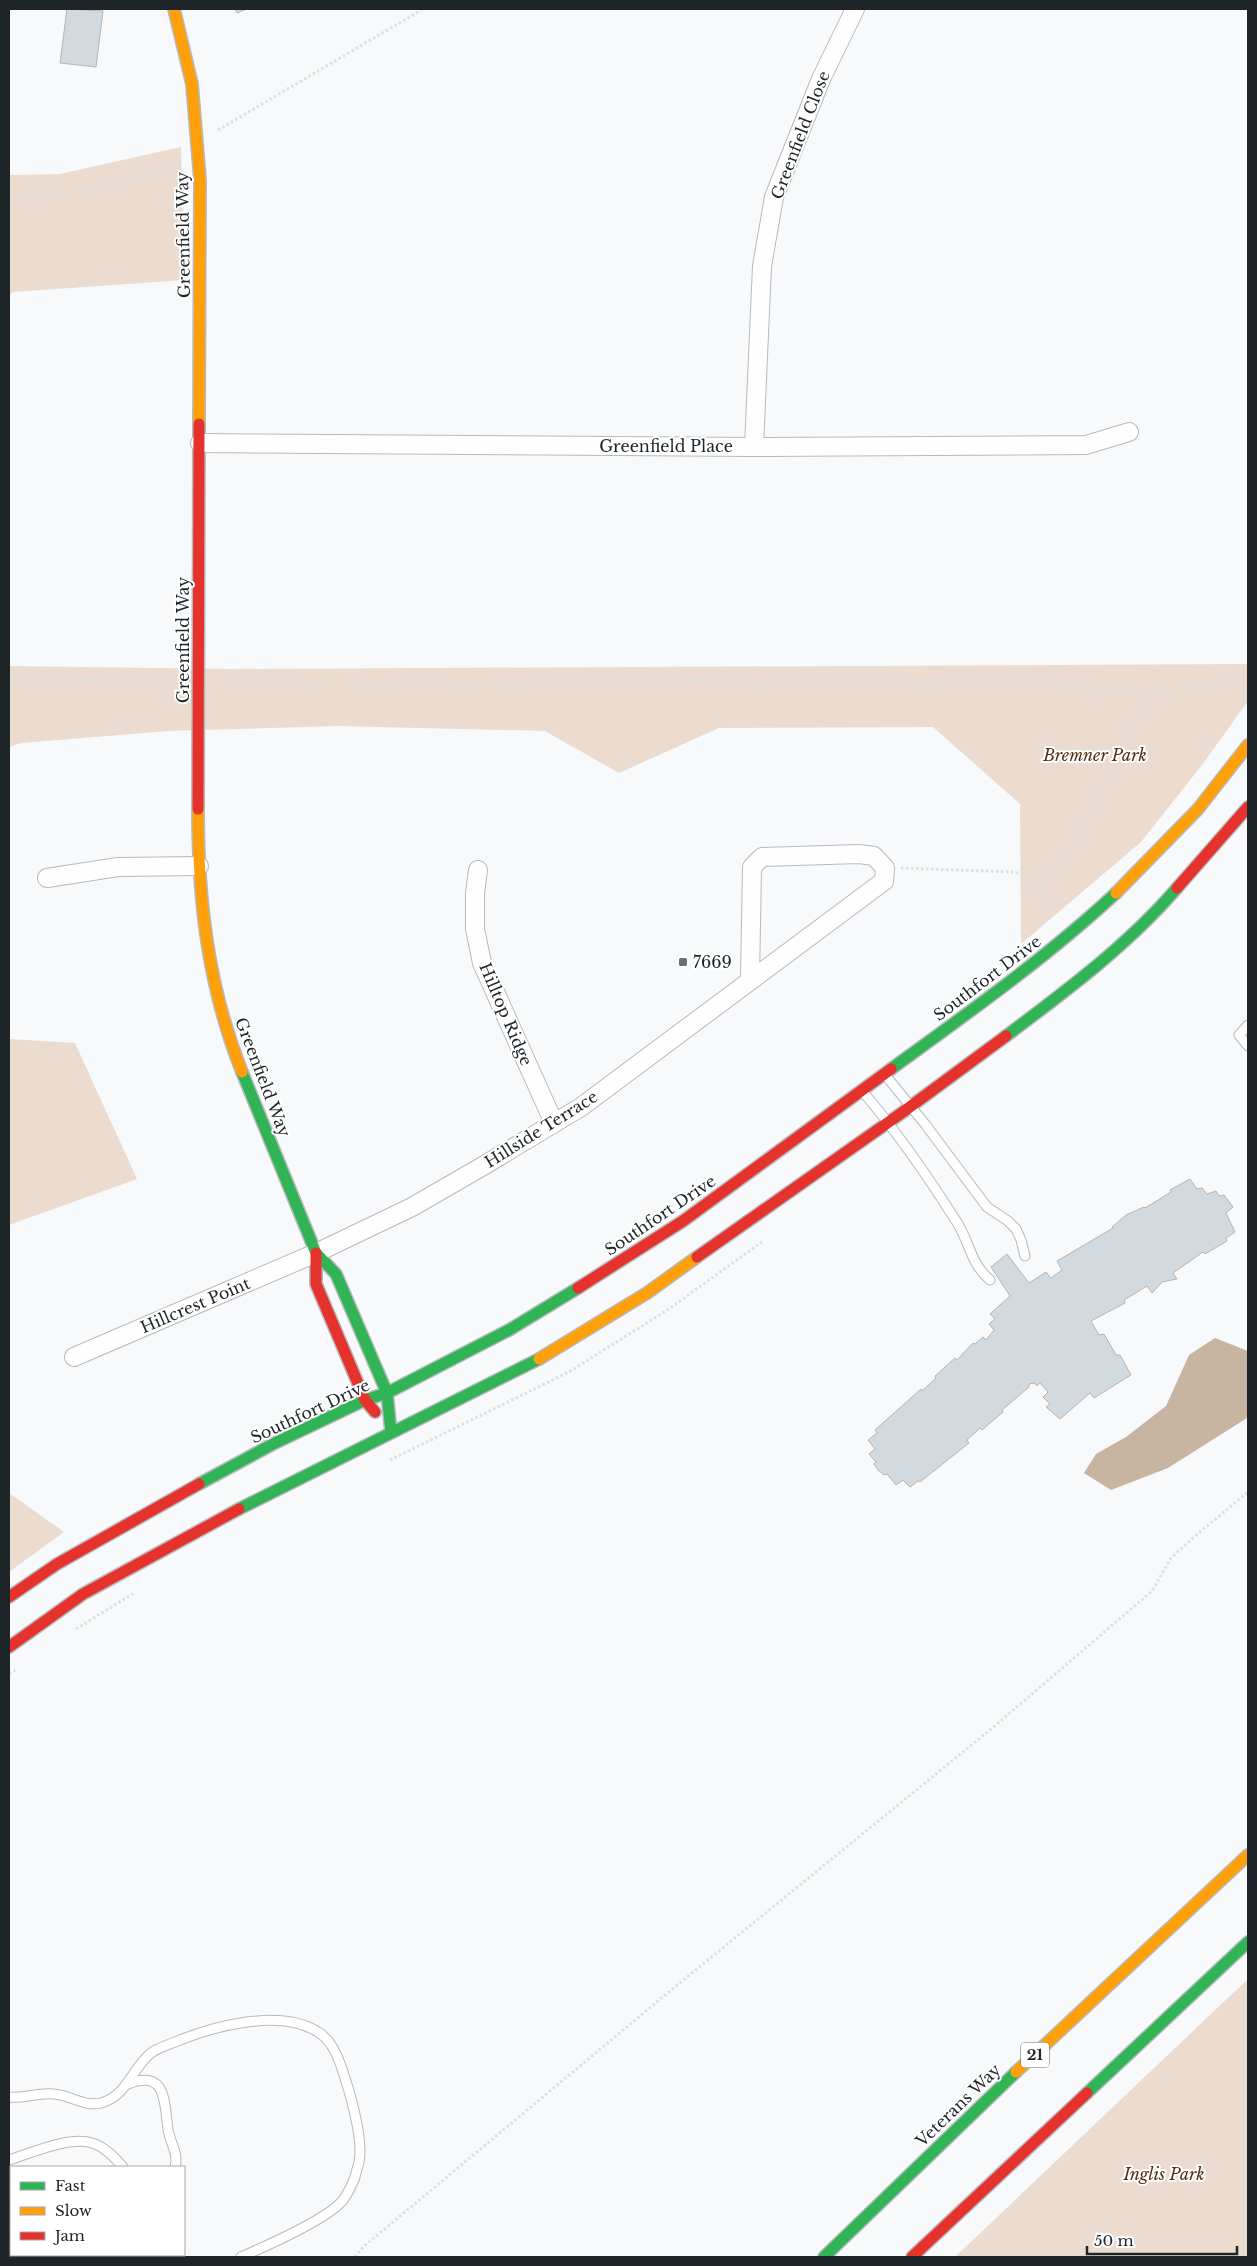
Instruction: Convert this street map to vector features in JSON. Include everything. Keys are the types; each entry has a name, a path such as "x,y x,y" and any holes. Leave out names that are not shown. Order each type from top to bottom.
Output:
{"main road":[{"name":"Greenfield Way","path":"174,9 192,84 200,180 199,866 202,912 212,973 228,1037 316,1253 336,1274 388,1393 391,1432"},
{"name":"Southfort Drive","path":"9,1597 57,1564 154,1508 273,1444 365,1400 388,1393 509,1330 614,1266 683,1220 1018,977 1074,932 1135,875 1198,809 1248,745"},
{"path":"9,1647 83,1594 202,1527 539,1358 647,1293 910,1105 1044,1007 1098,964 1161,907 1248,807"},
{"name":"Greenfield Way","path":"316,1253 316,1284 365,1400 391,1432"},
{"name":"Veterans Way","path":"824,2257 975,2110 1248,1855"},
{"path":"912,2257 1248,1942"}],"street":[{"name":"Greenfield Close","path":"754,446 762,266 774,197 821,79 855,9"},
{"name":"Greenfield Place","path":"200,443 754,446 1086,445 1129,432"},
{"path":"750,979 752,867 762,857 859,854 874,856 885,868"},
{"path":"47,878 118,867 199,866"},
{"name":"Hillside Terrace","path":"316,1253 412,1207 581,1106 884,881 885,868"},
{"name":"Hilltop Ridge","path":"478,870 475,893 475,929 482,963 554,1123"},
{"name":"Hillcrest Point","path":"74,1356 316,1253"}],"lane":[{"path":"1248,1026 1239,1035 1248,1046"},
{"path":"884,1074 910,1105 987,1207 1008,1220 1016,1229 1022,1240 1025,1256"},
{"path":"862,1090 888,1121 959,1226 976,1264 981,1272 990,1280"},
{"path":"9,2097 21,2098 42,2093 55,2094 86,2104 101,2103 115,2096 128,2084 138,2067 152,2052 215,2028 273,2020 301,2025 319,2032 338,2056 354,2114 360,2161 352,2186 342,2202 322,2215 241,2257"},
{"path":"128,2084 146,2079 153,2081 159,2086 164,2098 168,2129 176,2153 175,2166"},
{"path":"9,2160 65,2143 83,2141 101,2147 122,2166"}],"path":[{"path":"9,196 73,194 114,185 166,168 197,148 233,120 423,9"},
{"path":"9,684 69,679 110,682 142,678 258,678 327,688 414,684 491,688 550,679 611,684 664,677 760,685 848,677 922,686 1023,677 1093,689 1152,691 1248,680"},
{"path":"1036,885 1058,869 1066,860 1121,743 1152,691"},
{"path":"885,868 1004,871 1025,875 1058,909"},
{"path":"355,2257 363,2247 670,1990 996,1725 1152,1591 1171,1558 1248,1492"}],"green space":[{"path":"181,147 185,280 13,292 9,295 9,175 60,174"},
{"name":"Bremner Park","path":"1248,664 1248,701 1202,765 1141,842 1021,944 1020,804 933,727 719,728 619,773 545,731 337,726 168,731 21,743 9,747 9,666 229,669"},
{"path":"9,1039 75,1043 137,1179 9,1225"},
{"path":"9,1493 64,1532 9,1572"},
{"name":"Inglis Park","path":"1248,1979 1248,2257 955,2257 1211,2014"}],"shaded area":[{"path":"1215,1338 1248,1351 1247,1418 1168,1468 1111,1490 1084,1473 1096,1454 1126,1437 1166,1406 1189,1355"}],"building":[{"path":"67,9 103,11 96,67 60,63"},
{"path":"235,9 247,9 237,13"},
{"path":"1190,1179 1197,1189 1202,1188 1207,1194 1216,1191 1219,1196 1224,1195 1233,1207 1226,1213 1235,1232 1226,1238 1227,1241 1205,1254 1203,1252 1173,1273 1177,1279 1162,1282 1152,1293 1147,1286 1124,1300 1125,1303 1091,1321 1099,1335 1104,1334 1116,1355 1120,1355 1131,1375 1094,1398 1090,1393 1060,1419 1046,1407 1050,1404 1043,1397 1048,1392 1040,1383 1037,1386 1034,1383 1029,1384 1029,1387 1002,1410 1003,1412 967,1440 969,1443 920,1482 918,1481 910,1487 903,1480 896,1485 887,1474 884,1475 878,1470 874,1464 876,1462 869,1454 875,1449 868,1440 877,1433 875,1430 921,1389 922,1391 955,1358 957,1360 973,1343 975,1344 983,1337 986,1340 994,1330 989,1324 995,1319 990,1314 1010,1296 991,1267 1007,1254 1029,1283 1046,1272 1051,1278 1062,1270 1057,1261 1113,1228 1126,1215 1145,1208 1171,1192 1170,1190"}],"traffic: fast":[{"path":"1006,1036 1117,948 1177,888"},
{"path":"891,1069 978,1006 1062,940 1116,893"},
{"path":"242,1072 316,1253 336,1274 387,1393 391,1432"},
{"path":"199,1484 273,1444 365,1400 387,1393 509,1330 578,1288"},
{"path":"239,1509 539,1359"},
{"path":"1087,2093 1248,1942"},
{"path":"824,2257 1016,2072"}],"traffic: slow":[{"path":"174,9 192,84 200,180 199,424"},
{"path":"1116,893 1198,809 1248,745"},
{"path":"198,809 200,877 207,943 221,1008 242,1072"},
{"path":"539,1359 647,1293 697,1257"},
{"path":"1016,2072 1248,1855"}],"traffic: jam":[{"path":"198,809 199,424"},
{"path":"1177,888 1248,807"},
{"path":"697,1257 903,1112 1006,1036"},
{"path":"578,1288 683,1221 891,1069"},
{"path":"316,1253 316,1284 365,1400 375,1412"},
{"path":"9,1597 57,1564 199,1484"},
{"path":"9,1647 83,1594 239,1509"},
{"path":"912,2257 1087,2093"}],"place":[{"name":"7669","path":"683,962"}]}
